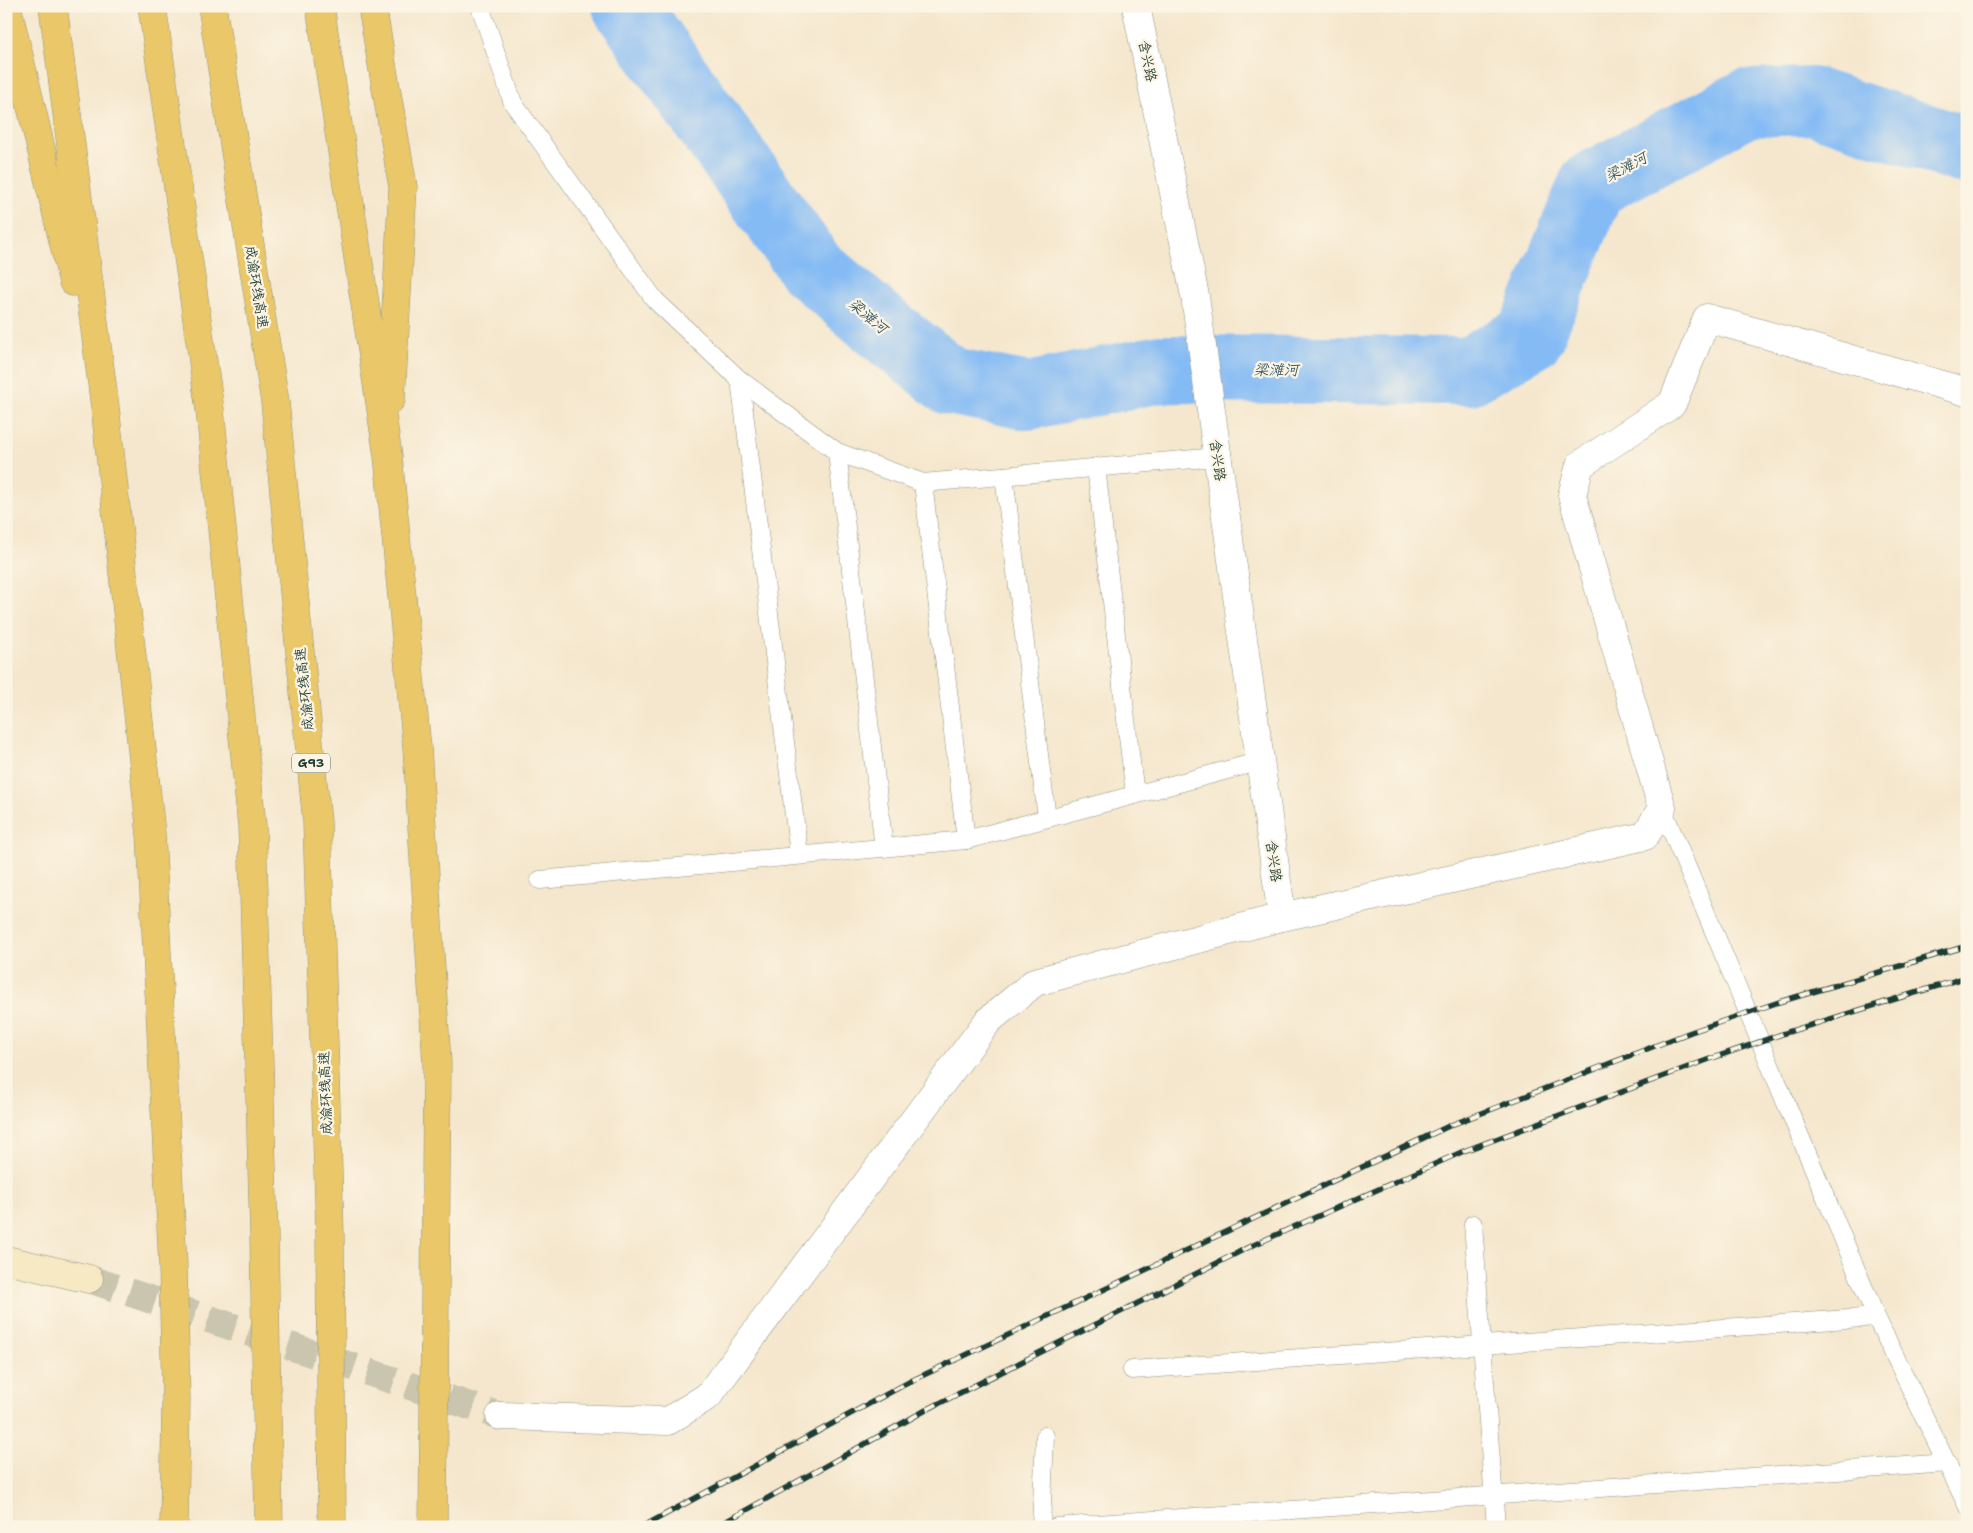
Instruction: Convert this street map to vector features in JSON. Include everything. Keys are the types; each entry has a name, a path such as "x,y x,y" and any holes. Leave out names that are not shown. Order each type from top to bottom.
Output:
{"highway":[{"path":"152,6 210,410 252,826 264,1235 269,1527"},
{"name":"成渝环线高速","path":"212,6 275,402 317,822 330,1234 332,1527"},
{"path":"320,6 388,456 417,748 437,1064 433,1527"},
{"path":"372,6 402,187 388,456"},
{"path":"53,8 106,415 151,834 173,1266 176,1400 174,1527"},
{"path":"9,18 106,415"}],"street":[{"name":"含兴路","path":"1136,6 1195,296 1282,917"},
{"path":"500,1416 668,1422 708,1396 988,1021 1035,982 1282,917 1645,836 1662,808 1572,495 1580,465 1672,404 1708,318 1967,392"},
{"path":"6,1260 90,1279"}],"lane":[{"path":"480,6 513,103 655,300 740,380 837,452 923,483 1217,456"},
{"path":"740,380 799,855"},
{"path":"837,452 884,848"},
{"path":"1096,467 1135,794"},
{"path":"1004,476 1047,818"},
{"path":"923,483 966,840"},
{"path":"540,880 966,840 1261,761"},
{"path":"1662,808 1876,1317 1967,1505"},
{"path":"1473,1224 1496,1527"},
{"path":"1132,1370 1876,1317"},
{"path":"1041,1527 1045,1436"},
{"path":"1056,1527 1948,1463"}],"waterway":[{"name":"梁滩河","path":"626,6 811,267 879,325 950,381 1028,396 1160,369 1469,371 1530,337 1592,185 1747,103 1812,101 1967,151"}],"tunnel":[{"path":"89,1279 500,1416"}],"railway":[{"path":"642,1527 911,1381 1451,1125 1691,1032 1779,1002 1967,946"},
{"path":"716,1527 926,1410 1249,1247 1464,1151 1707,1060 1788,1032 1967,977"}]}
